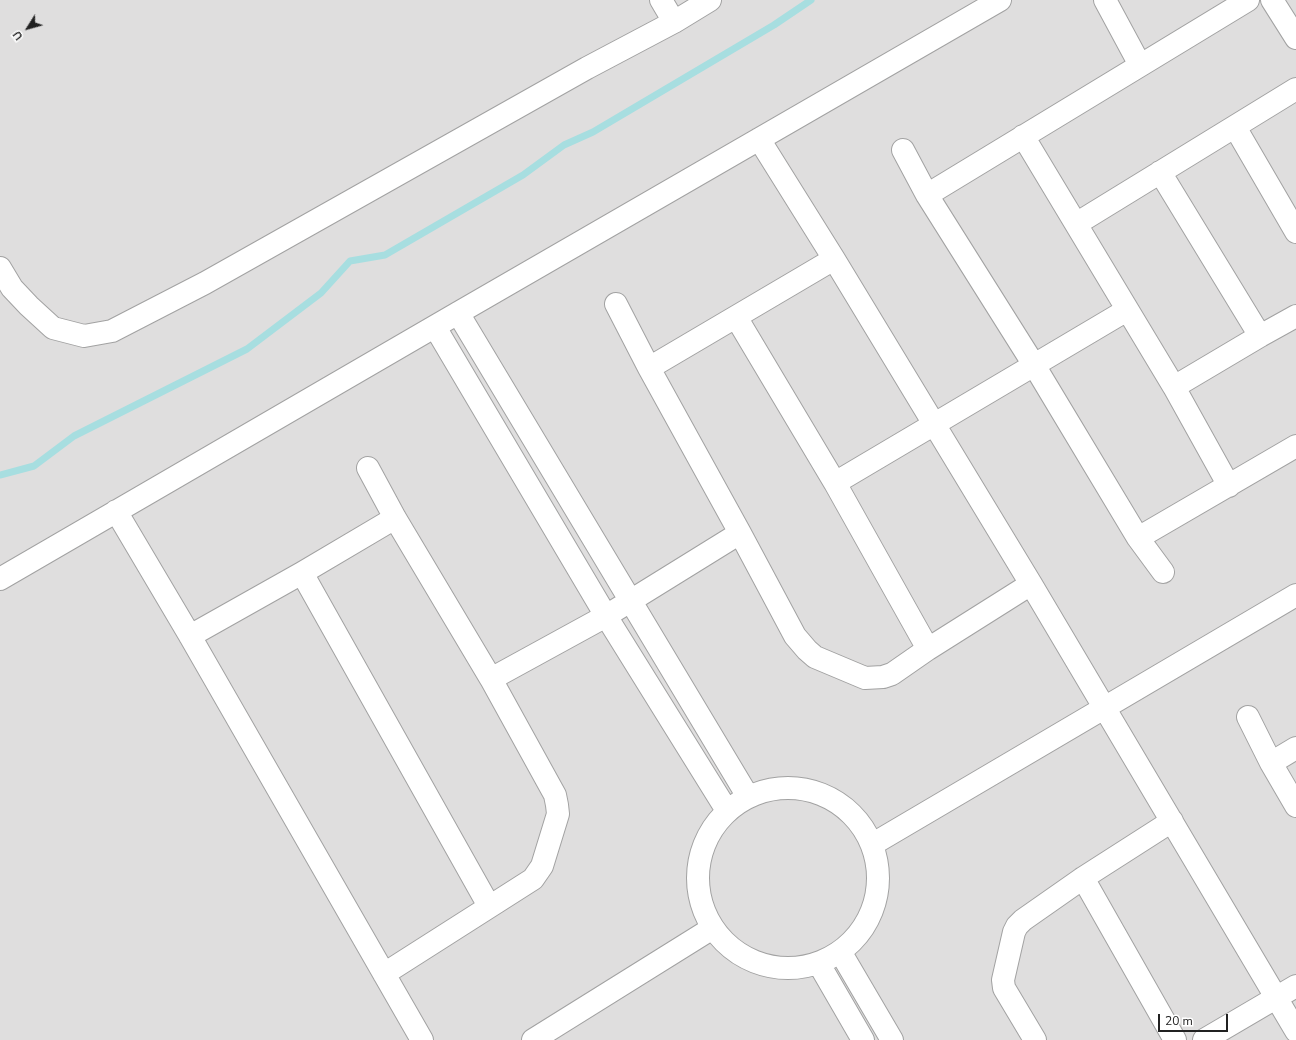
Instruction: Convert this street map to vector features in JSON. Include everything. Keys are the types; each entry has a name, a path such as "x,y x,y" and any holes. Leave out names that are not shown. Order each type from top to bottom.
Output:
{"street":[{"path":"661,0 674,22"},
{"path":"0,268 12,288 53,328 84,336 112,331 205,283 587,68 674,22 710,0"},
{"path":"0,579 1000,0"},
{"path":"1105,0 1140,65"},
{"path":"927,194 1248,0"},
{"path":"1272,0 1296,38"},
{"path":"1076,224 1296,89"},
{"path":"1235,127 1296,232"},
{"path":"1023,136 1174,387 1229,486"},
{"path":"759,140 834,259 1031,584 1296,1031"},
{"path":"903,150 927,194 1034,365 1138,538 1162,572"},
{"path":"1160,172 1260,336"},
{"path":"649,368 834,259"},
{"path":"616,304 649,368 795,636 815,657 865,678 883,677 892,674 928,649 1031,584"},
{"path":"834,483 1127,310"},
{"path":"458,313 746,795"},
{"path":"1174,387 1296,316"},
{"path":"736,317 834,483 928,649"},
{"path":"434,327 606,616 726,809"},
{"path":"1138,538 1296,446"},
{"path":"368,468 395,518 490,679 555,795 558,814 542,866 533,878 384,974"},
{"path":"116,511 190,636 422,1040"},
{"path":"190,636 302,573 395,518"},
{"path":"490,679 606,616 740,534"},
{"path":"302,573 489,906"},
{"path":"873,844 1105,709 1296,595"},
{"path":"1248,716 1271,763 1296,806"},
{"path":"1271,763 1296,748"},
{"path":"796,785 843,804 873,844 880,884 868,923 841,953 819,964 779,969 741,956 712,929 696,888 702,845 726,809 746,795 796,785"},
{"path":"1035,1040 1004,988 1003,980 1014,932 1017,926 1023,920 1083,878 1172,821"},
{"path":"1083,878 1175,1040"},
{"path":"533,1040 712,929"},
{"path":"841,953 892,1040"},
{"path":"819,964 863,1040"},
{"path":"1204,1040 1296,986"}],"shaded area":[{"path":"0,0 1296,0 1296,1040 0,1040"}],"waterway":[{"path":"0,475 34,466 74,436 247,349 321,293 350,261 385,255 523,175 564,145 593,132 774,25 811,0"}]}
